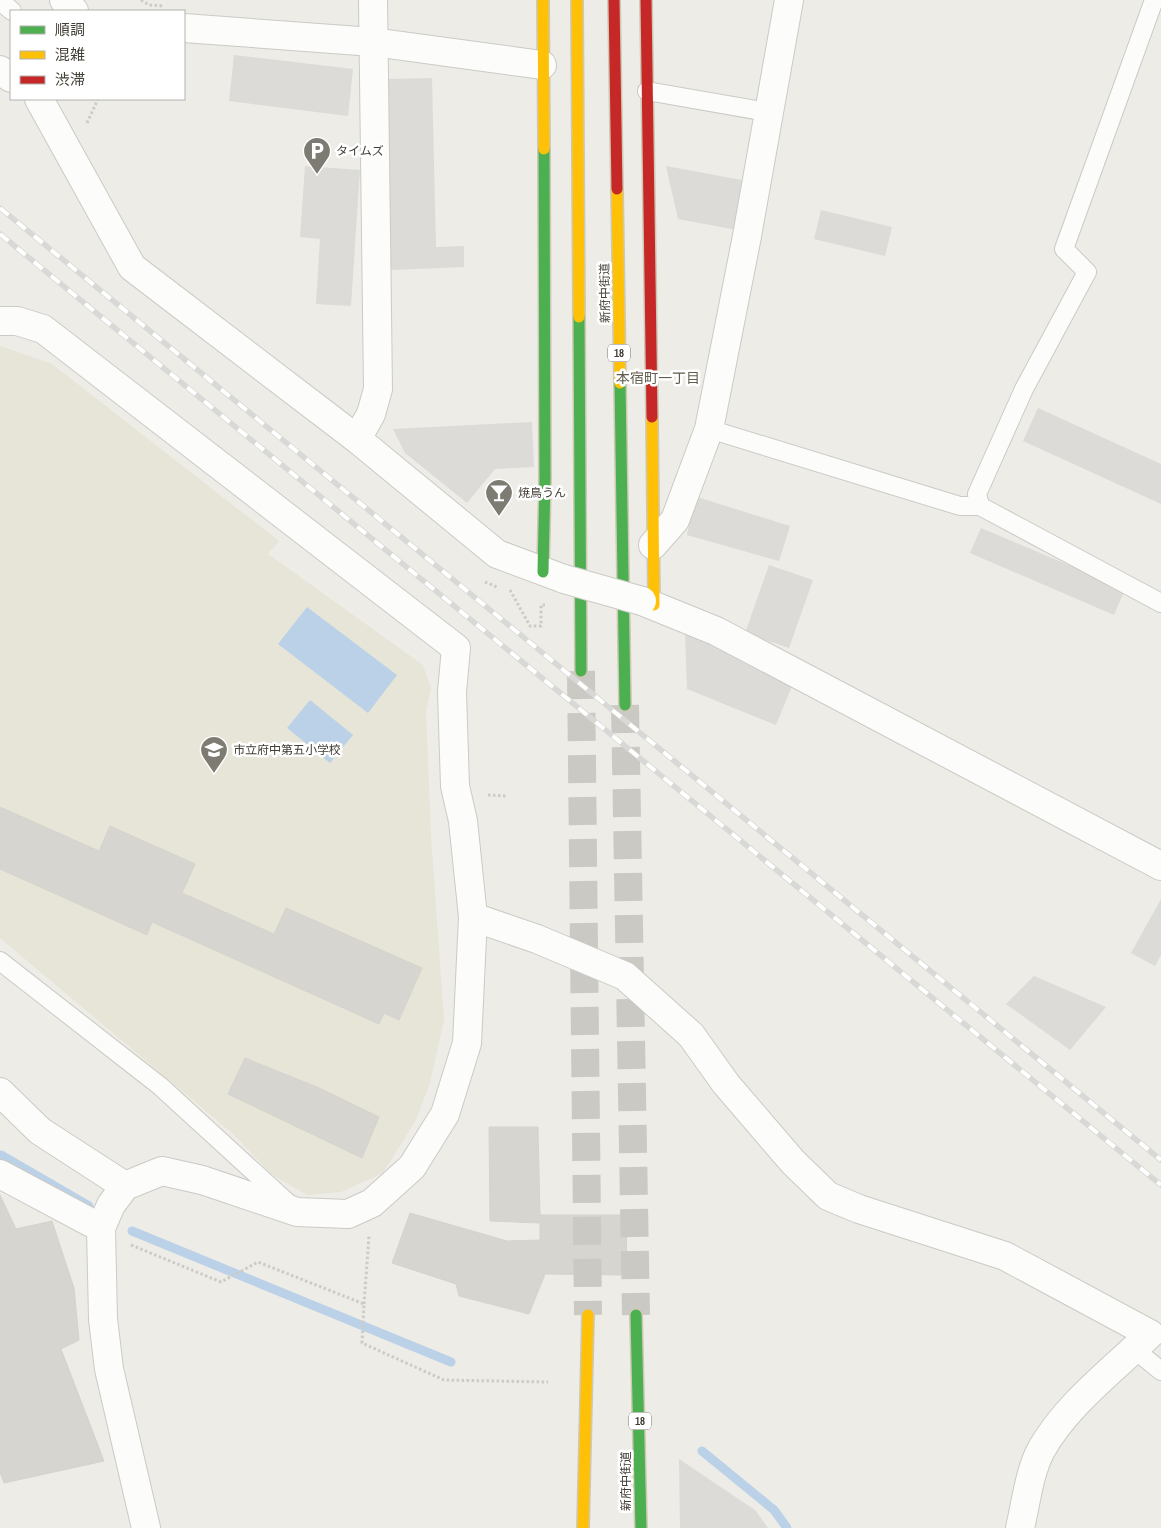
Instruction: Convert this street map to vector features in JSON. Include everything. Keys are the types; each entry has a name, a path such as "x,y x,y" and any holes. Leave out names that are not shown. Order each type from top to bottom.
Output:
{"main road":[{"path":"543,0 545,460 554,575"},
{"name":"新府中街道","path":"577,0 581,671"},
{"name":"新府中街道","path":"614,0 625,706"},
{"path":"646,0 654,545 648,603"},
{"path":"583,1528 588,1315"},
{"name":"新府中街道","path":"636,1315 640,1528"}],"street":[{"path":"64,0 73,10"},
{"path":"358,439 371,414 378,389 373,0"},
{"path":"654,545 675,520 709,429 747,236 767,112 789,0"},
{"path":"185,28 373,42 542,66"},
{"path":"40,100 132,267 358,439 497,554 554,575 648,603 716,631 1161,866"},
{"path":"0,321 17,321 43,329 456,648 452,692 455,786 463,821 473,918 467,1043 445,1114 412,1167 372,1203 348,1214 297,1212 202,1180 162,1171 125,1186 111,1205 100,1228 103,1319 110,1369 146,1528"},
{"path":"473,918 537,938 625,976 691,1035 726,1084 793,1162 828,1196 859,1209 1005,1256 1148,1335 1063,1419 1040,1452 1020,1528"},
{"path":"0,1092 40,1131 125,1186"},
{"path":"0,1174 100,1228"}],"lane":[{"path":"980,506 977,494 1024,389 1087,272 1064,249 1154,0"},
{"path":"0,1 11,10"},
{"path":"647,91 767,112"},
{"path":"709,429 960,506 980,506 1161,603"},
{"path":"0,961 160,1086 297,1212"},
{"path":"1148,1335 1161,1371"}],"path":[{"path":"84,128 98,100"},
{"path":"510,590 530,626 541,626 541,605 548,605"},
{"path":"372,1203 362,1343 444,1380 548,1382"},
{"path":"228,1278 258,1262 364,1304"}],"shaded area":[{"path":"234,55 353,69 348,116 229,101"},
{"path":"432,78 436,247 464,246 464,267 391,270 386,79"},
{"path":"305,166 360,170 351,306 316,304 320,239 300,237"},
{"path":"666,166 747,181 737,230 678,219"},
{"path":"821,210 892,227 885,256 814,239"},
{"name":"市立府中第五小学校","path":"0,346 52,364 279,541 268,554 423,665 431,688 426,712 431,836 444,1020 430,1083 416,1120 383,1173 341,1192 307,1195 271,1174 233,1134 0,938"},
{"path":"1038,408 1161,464 1161,504 1023,441"},
{"path":"532,422 534,467 495,469 467,503 405,453 393,429"},
{"path":"694,496 790,526 779,561 687,535"},
{"path":"981,528 1125,589 1114,615 970,553"},
{"path":"769,565 813,580 789,648 745,633"},
{"path":"685,631 796,676 776,725 687,689"},
{"path":"1161,899 1161,955 1155,966 1131,953"},
{"path":"1034,976 1106,1007 1070,1050 1006,1004"},
{"path":"679,1459 755,1510 768,1528 680,1528"}],"water":[{"path":"307,607 397,675 368,713 278,644"},
{"path":"310,700 353,735 330,763 287,728"}],"building":[{"path":"0,807 99,851 110,826 195,864 182,893 274,934 286,908 422,968 399,1020 384,1013 379,1024 152,922 147,935 0,869"},
{"path":"245,1058 317,1087 379,1117 362,1158 228,1094"},
{"path":"489,1127 538,1127 540,1215 627,1215 626,1275 545,1274 529,1314 459,1296 456,1284 392,1263 410,1213 507,1241 540,1240 540,1223 490,1221"},
{"path":"0,1195 16,1229 52,1221 74,1288 79,1340 61,1349 104,1461 4,1483 0,1472"}],"waterway":[{"path":"1,1155 89,1206"},
{"path":"132,1231 451,1362"},
{"path":"702,1451 774,1510 787,1528"}],"tunnel":[{"path":"581,671 588,1315"},
{"path":"625,705 636,1315"}],"railway":[{"path":"0,208 1161,1160"},
{"path":"0,234 1161,1185"}],"traffic: fast":[{"path":"543,572 545,479 544,149"},
{"path":"579,317 581,671"},
{"path":"620,383 625,705"},
{"path":"636,1315 641,1528"}],"traffic: slow":[{"path":"543,0 544,149"},
{"path":"577,0 579,317"},
{"path":"617,189 620,383"},
{"path":"652,417 654,605"},
{"path":"583,1528 588,1315"}],"traffic: jam":[{"path":"614,0 617,189"},
{"path":"646,0 652,417"}],"place":[{"name":"タイムズ","path":"317,175"},
{"name":"焼鳥うん","path":"499,517"},
{"name":"市立府中第五小学校","path":"214,774"}],"district":[{"name":"本宿町一丁目","path":"658,378"}]}
